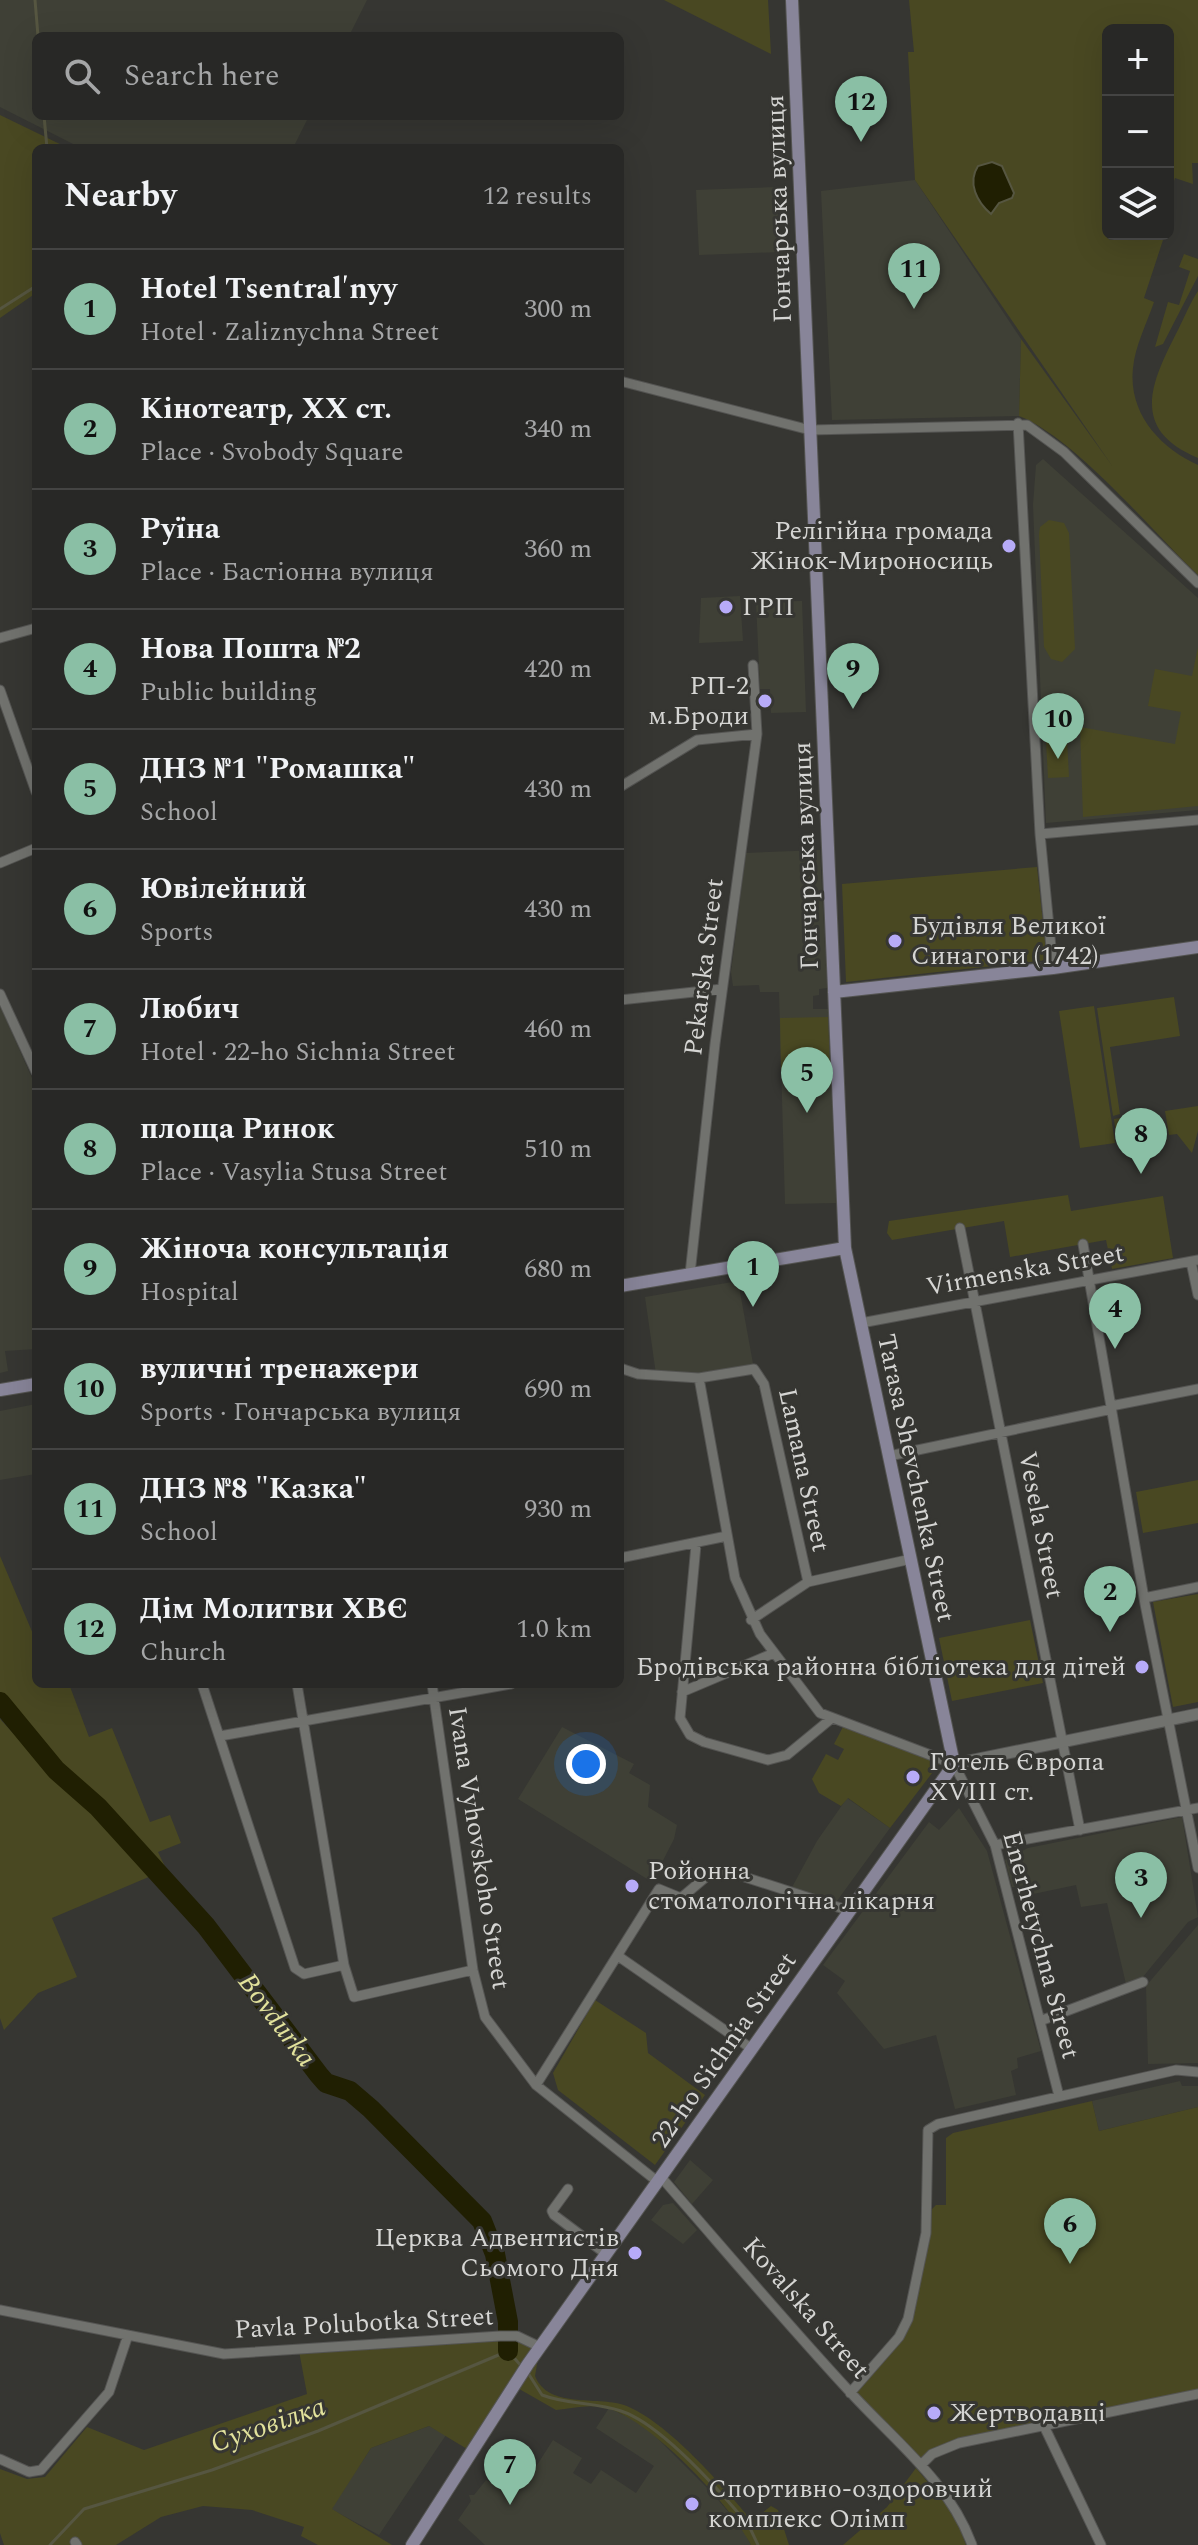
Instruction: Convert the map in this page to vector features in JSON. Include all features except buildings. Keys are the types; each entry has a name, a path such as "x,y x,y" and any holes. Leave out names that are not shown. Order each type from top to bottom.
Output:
{"main road":[{"name":"Гончарська вулиця","path":"792,0 834,992 1053,968 1198,947"},
{"name":"Tarasa Shevchenka Street","path":"834,992 845,1248 954,1764"},
{"path":"624,1285 845,1248"},
{"path":"0,1390 32,1385"},
{"name":"22-ho Sichnia Street","path":"417,2543 540,2347 954,1764"}],"street":[{"path":"624,382 810,430 1018,423 1038,431 1056,446 1198,583"},
{"path":"1018,423 1040,834 1053,968"},
{"path":"0,638 32,629"},
{"name":"Pekarska Street","path":"690,1274 722,989 757,734 753,665"},
{"path":"0,690 32,781"},
{"path":"624,785 697,740 757,734"},
{"path":"1040,834 1198,820"},
{"path":"0,863 32,850"},
{"path":"624,1000 722,989"},
{"path":"0,994 32,1063"},
{"name":"Vesela Street","path":"960,1228 1080,1830"},
{"path":"1083,1244 1144,1598 1198,1868"},
{"path":"1195,1261 1198,1295"},
{"name":"Virmenska Street","path":"861,1323 1195,1261"},
{"path":"624,1369 638,1374 699,1378 738,1589 751,1620 820,1713 954,1764 1198,1714"},
{"name":"Lamana Street","path":"699,1378 754,1369 764,1384 808,1582 911,1559"},
{"path":"889,1456 1198,1389"},
{"path":"624,1557 696,1545 727,1536"},
{"path":"696,1545 680,1718 690,1735 768,1760 787,1755 832,1718"},
{"path":"751,1620 808,1582"},
{"path":"1144,1598 1198,1587"},
{"path":"682,1692 774,1653"},
{"path":"203,1688 295,1968 304,1974 344,1965"},
{"path":"298,1688 344,1965 354,1997 473,1970"},
{"name":"Ivana Vyhovskoho Street","path":"433,1688 473,1970 485,2017 536,2085 660,2179"},
{"path":"220,1736 485,1688"},
{"name":"Enerhetychna Street","path":"954,1764 995,1845 1059,2096"},
{"path":"995,1845 1198,1808"},
{"path":"536,2085 659,1889 681,1898 713,1871 723,1870 850,1911"},
{"path":"618,1956 752,2049"},
{"path":"1040,2021 1143,1982"},
{"path":"850,2393 899,2337 908,2319 926,2233 928,2130 938,2124 1176,2070 1198,2072"},
{"name":"Kovalska Street","path":"660,2179 850,2393 921,2465 961,2513 972,2545"},
{"path":"568,2189 552,2211 554,2215 606,2254"},
{"name":"Pavla Polubotka Street","path":"0,2310 224,2354 503,2336 517,2336 540,2347"},
{"path":"0,2459 29,2472 41,2470 109,2392 128,2335"},
{"path":"921,2465 932,2454 959,2443 1198,2394"},
{"path":"1044,2426 1101,2545"}],"shaded area":[{"path":"0,0 367,0 351,32 32,32 32,120 307,120 295,144 73,144 0,107"},
{"path":"664,0 768,0 771,54"},
{"path":"909,0 1198,0 1198,163 1192,163 1193,184 1175,178 1174,181 1174,24 1102,24 1102,240 1163,240 1144,298 1154,302 1136,351 1133,384 1141,414 1149,427 1171,449 1198,465 1198,575 1088,464 1041,427 1019,416 1021,339 1113,467 915,180 908,52 914,52"},
{"path":"0,115 60,144 32,144 32,296 0,318"},
{"path":"992,162 1002,166 1014,193 1012,198 999,203 991,214 978,198 973,179 978,166"},
{"path":"915,180 1021,339 1019,416 832,420 821,191"},
{"path":"777,187 780,252 699,255 696,190"},
{"path":"1184,254 1198,259 1198,276 1163,344 1155,347 1168,302 1179,305 1190,271 1179,267"},
{"path":"1198,291 1198,458 1176,446 1162,433 1154,418 1152,402 1160,367"},
{"path":"1043,459 1198,598 1198,810 1046,823 1033,505 1036,465"},
{"path":"1049,520 1064,523 1069,533 1075,649 1062,662 1051,659 1044,647 1039,534 1040,527"},
{"path":"740,596 743,641 699,643 701,598"},
{"path":"802,601 806,712 771,713 770,689 760,689 756,602"},
{"path":"1198,647 1198,806 1083,817 1080,727 1175,744 1181,712 1148,706 1155,669 1192,676"},
{"path":"1067,739 1069,777 1048,778 1046,741"},
{"path":"820,850 827,988 819,989 819,995 813,996 813,1009 828,1009 836,1203 785,1204 779,992 760,992 759,985 733,986 731,972 746,853"},
{"path":"1037,867 1047,960 846,982 842,884"},
{"path":"1174,997 1180,1036 1110,1047 1120,1114 1113,1116 1097,1008"},
{"path":"0,1006 32,1078 32,1349 5,1351 8,1371 0,1373"},
{"path":"1094,1006 1115,1143 1080,1148 1059,1011"},
{"path":"828,1017 830,1070 781,1071 780,1018"},
{"path":"1198,1106 1198,1131 1192,1153 1177,1134 1169,1135 1165,1111"},
{"path":"1147,1114 1150,1138 1117,1143 1114,1119"},
{"path":"1068,1195 1071,1211 1163,1196 1173,1258 1112,1269 1106,1240 1010,1257 1004,1221 892,1240 887,1233 889,1221"},
{"path":"738,1281 754,1369 699,1378 656,1374 645,1297"},
{"path":"32,1405 32,1475 0,1480 0,1411"},
{"path":"1198,1480 1198,1523 1143,1533 1136,1492"},
{"path":"0,1556 32,1632 32,1688 71,1688 89,1737 112,1728 150,1822 170,1815 181,1843 158,1852 172,1881 220,1934 263,1999 298,2038 321,2072 352,2088 382,2114 461,2198 483,2217 494,2237 513,2333 505,2333 492,2255 479,2223 369,2111 317,2078 285,2034 257,2004 212,1939 105,1821 151,1876 52,1918 77,1977 38,1993 4,2030 0,2018 0,1719 69,1790 0,1714"},
{"path":"1198,1594 1198,1702 1173,1707 1153,1602"},
{"path":"1030,1620 1043,1683 952,1701 939,1638"},
{"path":"844,1725 939,1764 890,1828 848,1798 841,1806 819,1793 812,1779 826,1754 838,1760 844,1749 834,1744"},
{"path":"562,1727 634,1764 629,1773 650,1785 648,1807 677,1825 674,1839 652,1882 518,1799"},
{"path":"847,1798 890,1828 834,1905 790,1891 817,1841"},
{"path":"959,1808 987,1851 1041,2051 1017,2058 1018,2068 1011,2071 1016,2095 955,2109 936,2035 884,2049 837,1993 845,1981 823,1965 929,1822 939,1830"},
{"path":"1182,1817 1198,1917 1188,1922 1142,1978 1126,1984 1107,1903 1081,1907 1076,1885 1019,1897 1016,1887 1012,1887 1005,1860 1028,1848"},
{"path":"1198,1925 1198,2063 1148,2064 1146,1986"},
{"path":"595,2000 646,2033 648,2053 705,2095 655,2165 558,2090 553,2073"},
{"path":"1180,2081 1182,2086 1198,2086 1198,2107 1099,2131 1092,2101"},
{"path":"1092,2101 1099,2131 1198,2107 1198,2389 961,2439 920,2461 853,2392 901,2338 930,2211 936,2205 946,2205 946,2138 953,2133"},
{"path":"690,2160 713,2180 692,2204 674,2182"},
{"path":"673,2203 697,2230 683,2244 651,2220 663,2205"},
{"path":"503,2336 540,2347 535,2376 541,2386 551,2393 574,2400 624,2405 658,2425 693,2456 752,2521 771,2506 778,2510 789,2545 751,2545 727,2509 689,2467 628,2417 596,2406 556,2410 514,2386 472,2452 429,2426 371,2448 332,2509 392,2545 318,2545 301,2536 304,2527 252,2510 203,2506 161,2517 116,2545 4,2545 0,2533 0,2469 27,2479 45,2477 87,2427 144,2450 307,2394 299,2351"},
{"path":"609,2408 643,2424 713,2494 743,2529 751,2545 485,2545 458,2520 471,2501 469,2495 474,2495 486,2480 498,2486 507,2473 525,2484 553,2440 582,2458 573,2473 591,2484 601,2470 636,2493 654,2466 596,2428"},
{"path":"429,2426 446,2435 379,2535 331,2509 371,2448"},
{"path":"916,2468 955,2515 966,2545 843,2545 887,2507"}],"waterway":[{"path":"35,0 38,32"},
{"path":"44,120 47,144"},
{"path":"0,309 32,289"},
{"name":"Bovdurka","path":"0,1702 56,1770 98,1807 206,1926 326,2083 350,2091 371,2109 482,2221 495,2254 508,2322 508,2351"},
{"name":"Суховілка","path":"50,2545 84,2509 212,2470 318,2431 508,2351 523,2368"},
{"path":"528,2373 542,2395 601,2406 637,2418 688,2459 746,2522"},
{"path":"749,2526 758,2545"}],"place":[{"name":"Дім Молитви ХВЄ","path":"861,142"},
{"name":"ДНЗ №8 \"Казка\"","path":"914,309"},
{"name":"Релігійна громада Жінок-Мироносиць","path":"1009,546"},
{"name":"ГРП","path":"726,607"},
{"name":"РП-2 м.Броди","path":"765,701"},
{"name":"Жіноча консультація","path":"853,709"},
{"name":"вуличні тренажери","path":"1058,759"},
{"name":"Будівля Великої Синагоги (1742)","path":"895,941"},
{"name":"ДНЗ №1 \"Ромашка\"","path":"807,1113"},
{"name":"площа Ринок","path":"1141,1174"},
{"name":"Hotel Tsentralʹnyy","path":"753,1307"},
{"name":"Нова Пошта №2","path":"1115,1349"},
{"name":"Кінотеатр, XX ст.","path":"1110,1632"},
{"name":"Бродівська районна бібліотека для дітей","path":"1142,1667"},
{"name":"Готель Європа XVIII ст.","path":"913,1777"},
{"name":"Ройонна стоматологічна лікарня","path":"632,1886"},
{"name":"Руїна","path":"1141,1918"},
{"name":"Церква Адвентистів Сьомого Дня","path":"635,2253"},
{"name":"Ювілейний","path":"1070,2264"},
{"name":"Жертводавці","path":"934,2413"},
{"name":"Спортивно-оздоровчий комплекс Олімп","path":"692,2504"},
{"name":"Любич","path":"510,2505"}]}
